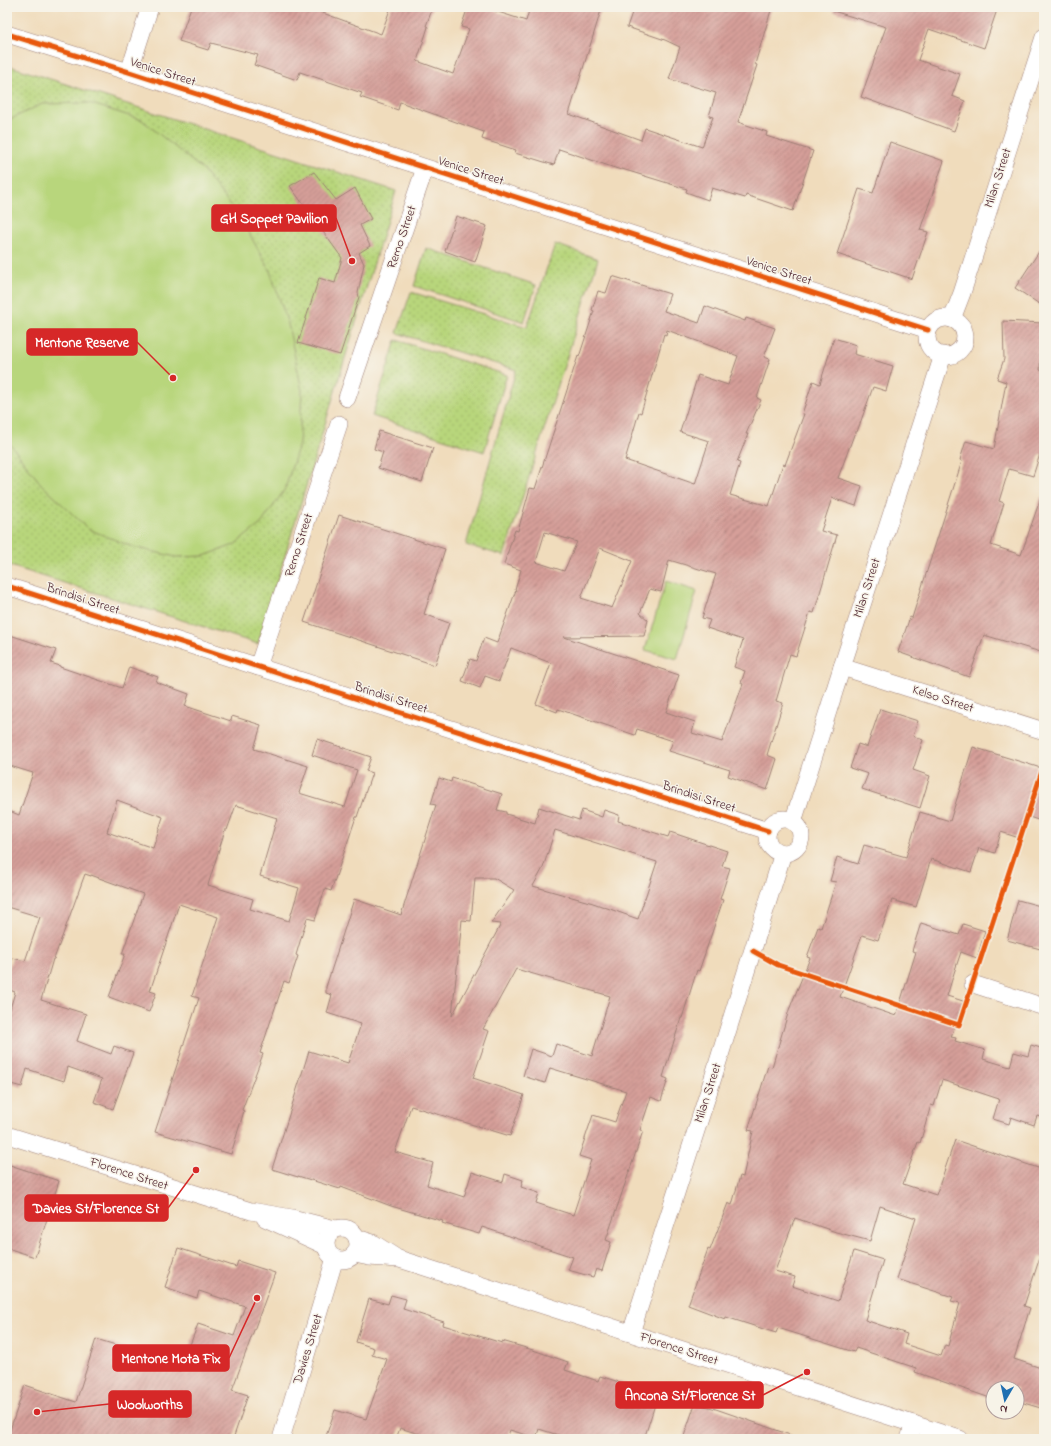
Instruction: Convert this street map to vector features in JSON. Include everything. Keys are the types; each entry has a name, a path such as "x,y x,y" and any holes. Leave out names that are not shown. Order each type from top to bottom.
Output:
{"street":[{"path":"129,72 150,7"},
{"name":"Venice Street","path":"7,34 928,330"},
{"name":"Milan Street","path":"952,319 962,293 1044,37"},
{"name":"Remo Street","path":"347,398 425,168"},
{"path":"946,318 952,319 961,326 964,341 962,346 954,354 943,355 933,350 930,346 927,341 928,330 935,321 946,318"},
{"name":"Milan Street","path":"793,822 943,355"},
{"name":"Remo Street","path":"258,667 340,424"},
{"name":"Brindisi Street","path":"7,586 768,831"},
{"name":"Kelso Street","path":"842,666 1044,731"},
{"path":"779,820 789,820 793,822 800,830 800,841 798,846 794,850 783,853 778,852 770,846 768,841 768,831 771,826 779,820"},
{"name":"Milan Street","path":"631,1333 783,853"},
{"path":"972,984 1044,1007"},
{"name":"Florence Street","path":"7,1135 251,1211 292,1218 335,1229"},
{"name":"Florence Street","path":"251,1211 331,1252"},
{"path":"340,1227 351,1230 356,1246 346,1260 331,1252 328,1236 335,1229 340,1227"},
{"name":"Florence Street","path":"356,1246 368,1257 399,1259 631,1333 911,1432 960,1439"},
{"name":"Davies Street","path":"281,1439 331,1252"}],"green space":[{"path":"7,65 396,191 258,644 7,565"},
{"path":"89,103 142,120 203,170 240,217 270,271 288,324 302,391 299,444 285,489 261,524 234,545 204,556 176,557 133,547 88,529 41,484 7,440 7,122 42,104"},
{"path":"555,244 598,259 504,556 466,545 516,370 397,333 411,292 527,327"},
{"path":"426,248 536,285 524,322 414,286"},
{"path":"396,340 507,375 484,452 372,416"},
{"path":"666,581 697,591 677,659 645,650"}],"building":[{"path":"191,7 321,7 320,12 381,34 391,7 433,7 426,26 428,27 417,61 453,74 469,29 461,27 468,7 496,7 495,11 526,21 530,7 602,7 569,114 641,140 645,128 702,147 713,117 709,116 716,93 669,79 680,47 665,40 627,27 634,7 772,7 755,64 757,65 738,122 767,132 766,136 813,151 793,211 746,195 745,198 712,188 708,200 686,192 687,189 622,169 621,170 559,149 554,165 515,153 516,150 482,139 484,132 400,102 398,110 360,97 362,93 300,72 297,80 254,65 258,55 211,43 208,50 179,41"},
{"path":"834,7 998,7 984,48 929,29 918,60 960,74 952,96 965,101 954,131 861,97 886,27 833,11"},
{"path":"890,142 944,161 920,230 928,232 912,279 837,254 859,189 873,193"},
{"path":"314,172 336,200 355,188 371,219 360,225 370,246 359,253 364,264 358,293 359,297 340,355 298,343 319,278 335,283 342,258 290,186"},
{"path":"456,216 487,226 475,262 445,251"},
{"path":"1044,244 1044,307 1015,288"},
{"path":"612,276 670,294 664,311 699,323 705,306 745,321 746,318 775,328 764,357 770,359 757,398 761,400 746,434 748,434 737,462 740,463 730,495 769,506 783,464 785,465 804,414 802,414 813,381 820,384 834,338 856,345 854,354 893,366 886,391 873,387 857,432 855,432 838,478 862,486 856,506 832,498 821,531 837,535 814,613 810,612 796,656 790,654 776,701 783,703 767,755 777,759 767,790 728,776 730,770 669,751 673,741 637,729 635,735 558,709 557,712 536,704 551,663 511,648 499,681 485,676 480,688 462,681 470,659 476,661 484,638 497,643 516,590 521,570 504,564 515,530 518,531 530,488 535,489 594,311 592,310 598,291 606,293","holes":["667,330 738,356 728,385 698,375 680,432 709,441 695,484 625,460 639,412 641,413 664,334 666,335","545,532 577,542 564,571 536,562","600,548 632,561 612,608 581,598","669,560 716,574 702,618 710,620 707,628 743,640 734,667 745,671 741,683 743,684 722,742 692,733 695,722 666,712 679,675 564,637 644,636 648,620 640,613 650,589 661,592"]},
{"path":"1003,321 1043,323 1040,370 1044,372 1044,455 1040,454 1033,476 1009,469 999,501 1004,503 991,545 1021,555 1041,497 1044,497 1044,653 984,635 969,677 898,652 910,617 912,618 962,461 960,460 966,441 994,449 1006,382 997,379 1004,359"},
{"path":"379,431 433,448 422,482 378,468 383,452 374,449"},
{"path":"339,515 445,549 424,614 449,623 435,665 304,622"},
{"path":"7,634 56,650 51,663 60,667 122,688 129,667 158,677 156,682 189,694 185,706 231,721 232,716 261,725 254,749 308,766 299,793 345,807 357,770 312,755 317,739 371,757 366,771 372,773 331,891 325,889 315,920 307,918 296,955 298,956 289,983 284,981 260,1053 263,1054 242,1110 244,1111 231,1154 155,1132 199,998 192,996 218,917 179,904 150,991 156,993 149,1012 109,997 125,954 122,954 143,894 91,875 85,874 53,959 41,1000 86,1014 77,1041 111,1054 114,1046 133,1053 113,1109 94,1102 102,1079 68,1067 64,1081 27,1069 22,1087 7,1083 7,1019 15,992 7,989 7,975 12,958 25,961 40,917 7,907 7,810 19,815 33,773 7,765","holes":["117,800 163,817 153,848 107,832","236,805 277,818 260,876 299,888 289,921 250,909 253,899 208,885 225,830 227,830"]},
{"path":"880,709 918,721 913,736 923,740 913,770 930,776 920,808 862,789 868,774 850,768 858,744 867,747"},
{"path":"973,747 1044,769 1044,822 1026,816 1019,838 1001,832 995,853 979,848 971,872 931,859 916,907 892,900 878,940 862,935 840,997 896,1016 916,952 912,951 921,923 959,935 963,924 985,931 977,958 961,952 954,973 947,996 963,1001 951,1037 956,1038 955,1041 985,1050 983,1059 1010,1067 1014,1052 1028,1056 1031,1045 1044,1049 1044,1118 1037,1116 1034,1125 1011,1117 1009,1124 993,1119 999,1099 942,1080 934,1106 931,1105 920,1143 918,1142 903,1184 936,1195 955,1140 1044,1170 1044,1258 1040,1257 1024,1306 1030,1308 1014,1359 1044,1369 1044,1409 1025,1403 1025,1380 985,1380 985,1396 915,1372 916,1368 856,1348 854,1352 778,1328 776,1333 726,1317 725,1319 688,1305 708,1249 710,1250 728,1203 732,1205 740,1176 743,1177 753,1131 748,1130 768,1066 772,1067 789,1010 810,958 807,957 818,927 821,928 836,882 830,881 837,857 858,864 864,845 906,857 920,812 950,821","holes":["880,1206 916,1218 897,1279 953,1297 951,1301 960,1303 948,1346 945,1345 941,1356 904,1344 907,1334 865,1320 883,1260 854,1251 838,1301 792,1286 795,1277 775,1271 795,1218 836,1232 870,1241"]},
{"path":"439,778 451,782 452,778 502,794 497,810 535,823 539,807 579,820 582,810 602,817 604,810 619,815 618,821 668,837 670,832 727,851 722,866 730,868 720,899 723,900 681,1018 663,1077 668,1079 661,1101 651,1097 640,1130 643,1131 606,1240 611,1242 602,1271 596,1269 593,1277 568,1270 573,1257 482,1227 479,1234 442,1223 443,1221 391,1206 341,1187 340,1189 272,1169 309,1051 348,1063 361,1024 327,1013 332,995 326,993 326,987 354,899 401,915 436,805 431,804","holes":["555,830 657,862 638,919 593,903 533,886 543,868","475,878 494,878 514,890 491,923 501,924 452,1016 462,920 471,921","516,969 610,996 592,1056 556,1044 552,1056 531,1049 523,1076 545,1083 550,1068 626,1091 615,1122 593,1115 579,1156 591,1160 573,1215 536,1203 539,1193 521,1187 523,1180 505,1174 503,1182 472,1172 464,1197 427,1185 433,1163 395,1152 411,1106 510,1136 524,1095 473,1078 489,1031 483,1029"]},
{"path":"1018,900 1044,907 1044,950 1007,940"},
{"path":"7,1164 59,1181 35,1257 7,1248"},
{"path":"178,1248 236,1267 238,1261 275,1273 232,1390 248,1395 233,1439 7,1439 25,1385 76,1402 96,1339 129,1349 128,1353 180,1371 198,1324 234,1336 245,1306 199,1291 197,1298 165,1287"},
{"path":"391,1295 406,1299 403,1309 444,1322 443,1325 502,1343 502,1341 533,1350 568,1362 565,1370 598,1381 600,1376 641,1389 642,1387 659,1392 644,1439 571,1439 539,1429 536,1438 510,1430 507,1439 435,1439 400,1428 396,1439 325,1439 335,1410 366,1419 387,1359 372,1355 374,1348 356,1342 369,1299 388,1304"},
{"path":"695,1404 713,1408 796,1437 795,1439 683,1439"}],"cycle path":[{"path":"7,34 928,330"},
{"path":"7,586 768,831"},
{"path":"753,951 778,965 959,1025 1044,765"}],"place":[{"name":"GH Soppet Pavilion","path":"352,261"},
{"name":"Mentone Reserve","path":"173,378"},
{"name":"Davies St/Florence St","path":"196,1170"},
{"name":"Mentone Mota Fix","path":"257,1298"},
{"name":"Ancona St/Florence St","path":"807,1372"},
{"name":"Woolworths","path":"37,1412"}]}
